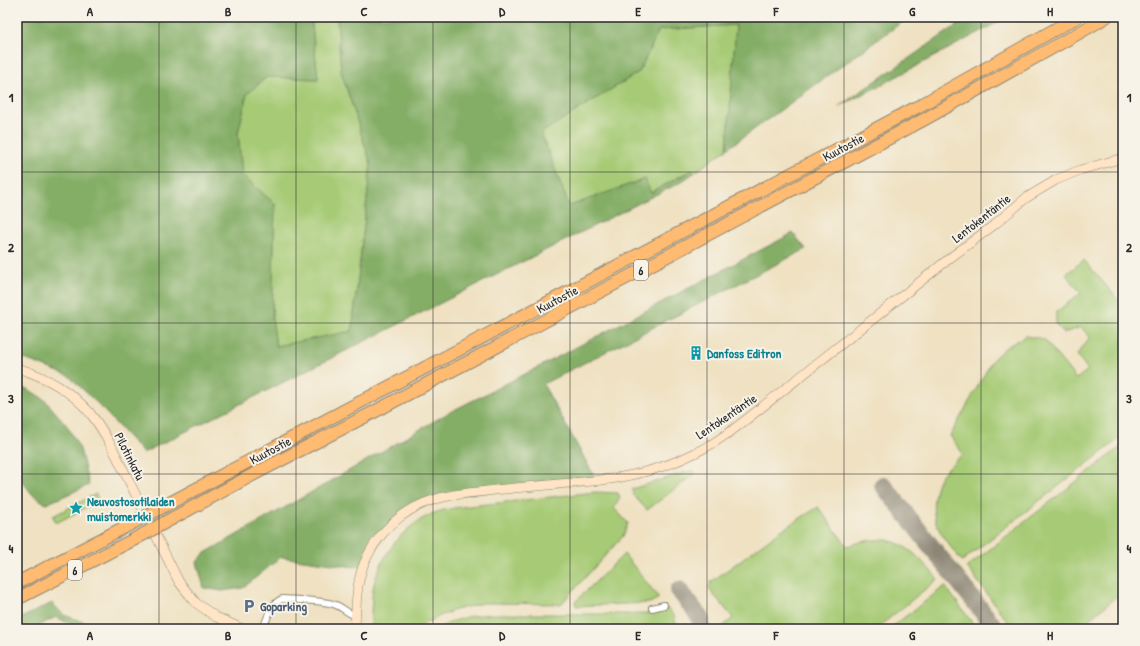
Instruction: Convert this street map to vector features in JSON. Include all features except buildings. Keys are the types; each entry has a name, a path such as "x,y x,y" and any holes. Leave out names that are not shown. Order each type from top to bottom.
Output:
{"highway":[{"name":"Kuutostie","path":"17,583 166,506 919,106 1077,17"},
{"name":"Kuutostie","path":"17,599 133,540 258,472 926,119 1106,17"}],"street":[{"name":"Lentokentäntie","path":"355,629 358,583 363,566 376,540 398,518 414,508 445,496 621,477 651,470 683,459 714,442 747,419 1026,198 1056,180 1080,170 1123,158"},
{"name":"Pilotinkatu","path":"17,368 40,376 66,392 89,412 102,429 113,449 179,582 196,603 216,617 242,629"},
{"path":"263,629 274,605 278,600 282,599 338,605 348,614 356,616"},
{"path":"652,608 664,605"}],"green space":[{"path":"17,17 311,17 318,79 266,77 247,94 238,133 242,175 275,204 272,318 276,346 352,331 371,164 341,71 337,17 909,17 727,149 736,25 659,30 639,72 541,133 569,206 645,179 651,193 692,170 694,173 679,183 143,453 98,404 69,376 17,356"},
{"path":"311,17 337,17 341,71 371,164 352,332 276,346 272,318 275,204 242,175 238,133 247,94 267,77 318,79"},
{"path":"969,17 1008,17 838,107"},
{"path":"736,25 727,149 694,173 691,170 650,193 645,179 569,207 541,132 639,72 659,30"},
{"path":"793,233 806,249 543,384 597,481 445,496 398,518 363,566 355,567 281,557 243,588 222,591 204,588 197,562 205,553 448,413 535,369"},
{"path":"1084,260 1121,303 1123,302 1123,436 962,561 944,538 936,522 933,504 941,476 963,454 950,436 993,359 1006,347 1026,336 1044,339 1076,379 1088,370 1077,355 1090,337 1081,327 1064,333 1056,325 1056,312 1081,293 1066,274"},
{"path":"17,387 28,389 45,400 68,427 80,449 89,485 46,504 32,494 17,474"},
{"path":"1123,445 1123,592 1077,629 1013,629 967,567"},
{"path":"693,470 696,473 647,510 633,495 632,489"},
{"path":"595,492 618,493 620,498 614,508 628,523 623,536 561,604 483,603 455,610 437,617 416,629 371,629 372,595 378,572 391,548 399,538 420,520 444,510"},
{"path":"96,494 99,501 56,523 53,516"},
{"path":"818,507 847,546 863,541 878,540 899,544 907,548 923,562 938,579 876,629 720,629 733,618 709,589 711,582 780,531"},
{"path":"624,554 659,598 650,603 576,606 575,602"},
{"path":"945,586 977,629 889,629"},
{"path":"52,603 64,615 103,629 80,629 56,617 32,629 17,629 17,620"},
{"path":"667,608 674,615 677,629 437,629 451,622 471,616 485,614 636,614 653,613"}],"taxiway":[{"path":"883,485 996,629"},
{"path":"679,590 699,616 701,621 700,629"}],"place":[{"name":"Danfoss Editron","path":"696,353"},
{"name":"Neuvostosotilaiden muistomerkki","path":"76,508"},
{"name":"Goparking","path":"249,606"}]}
